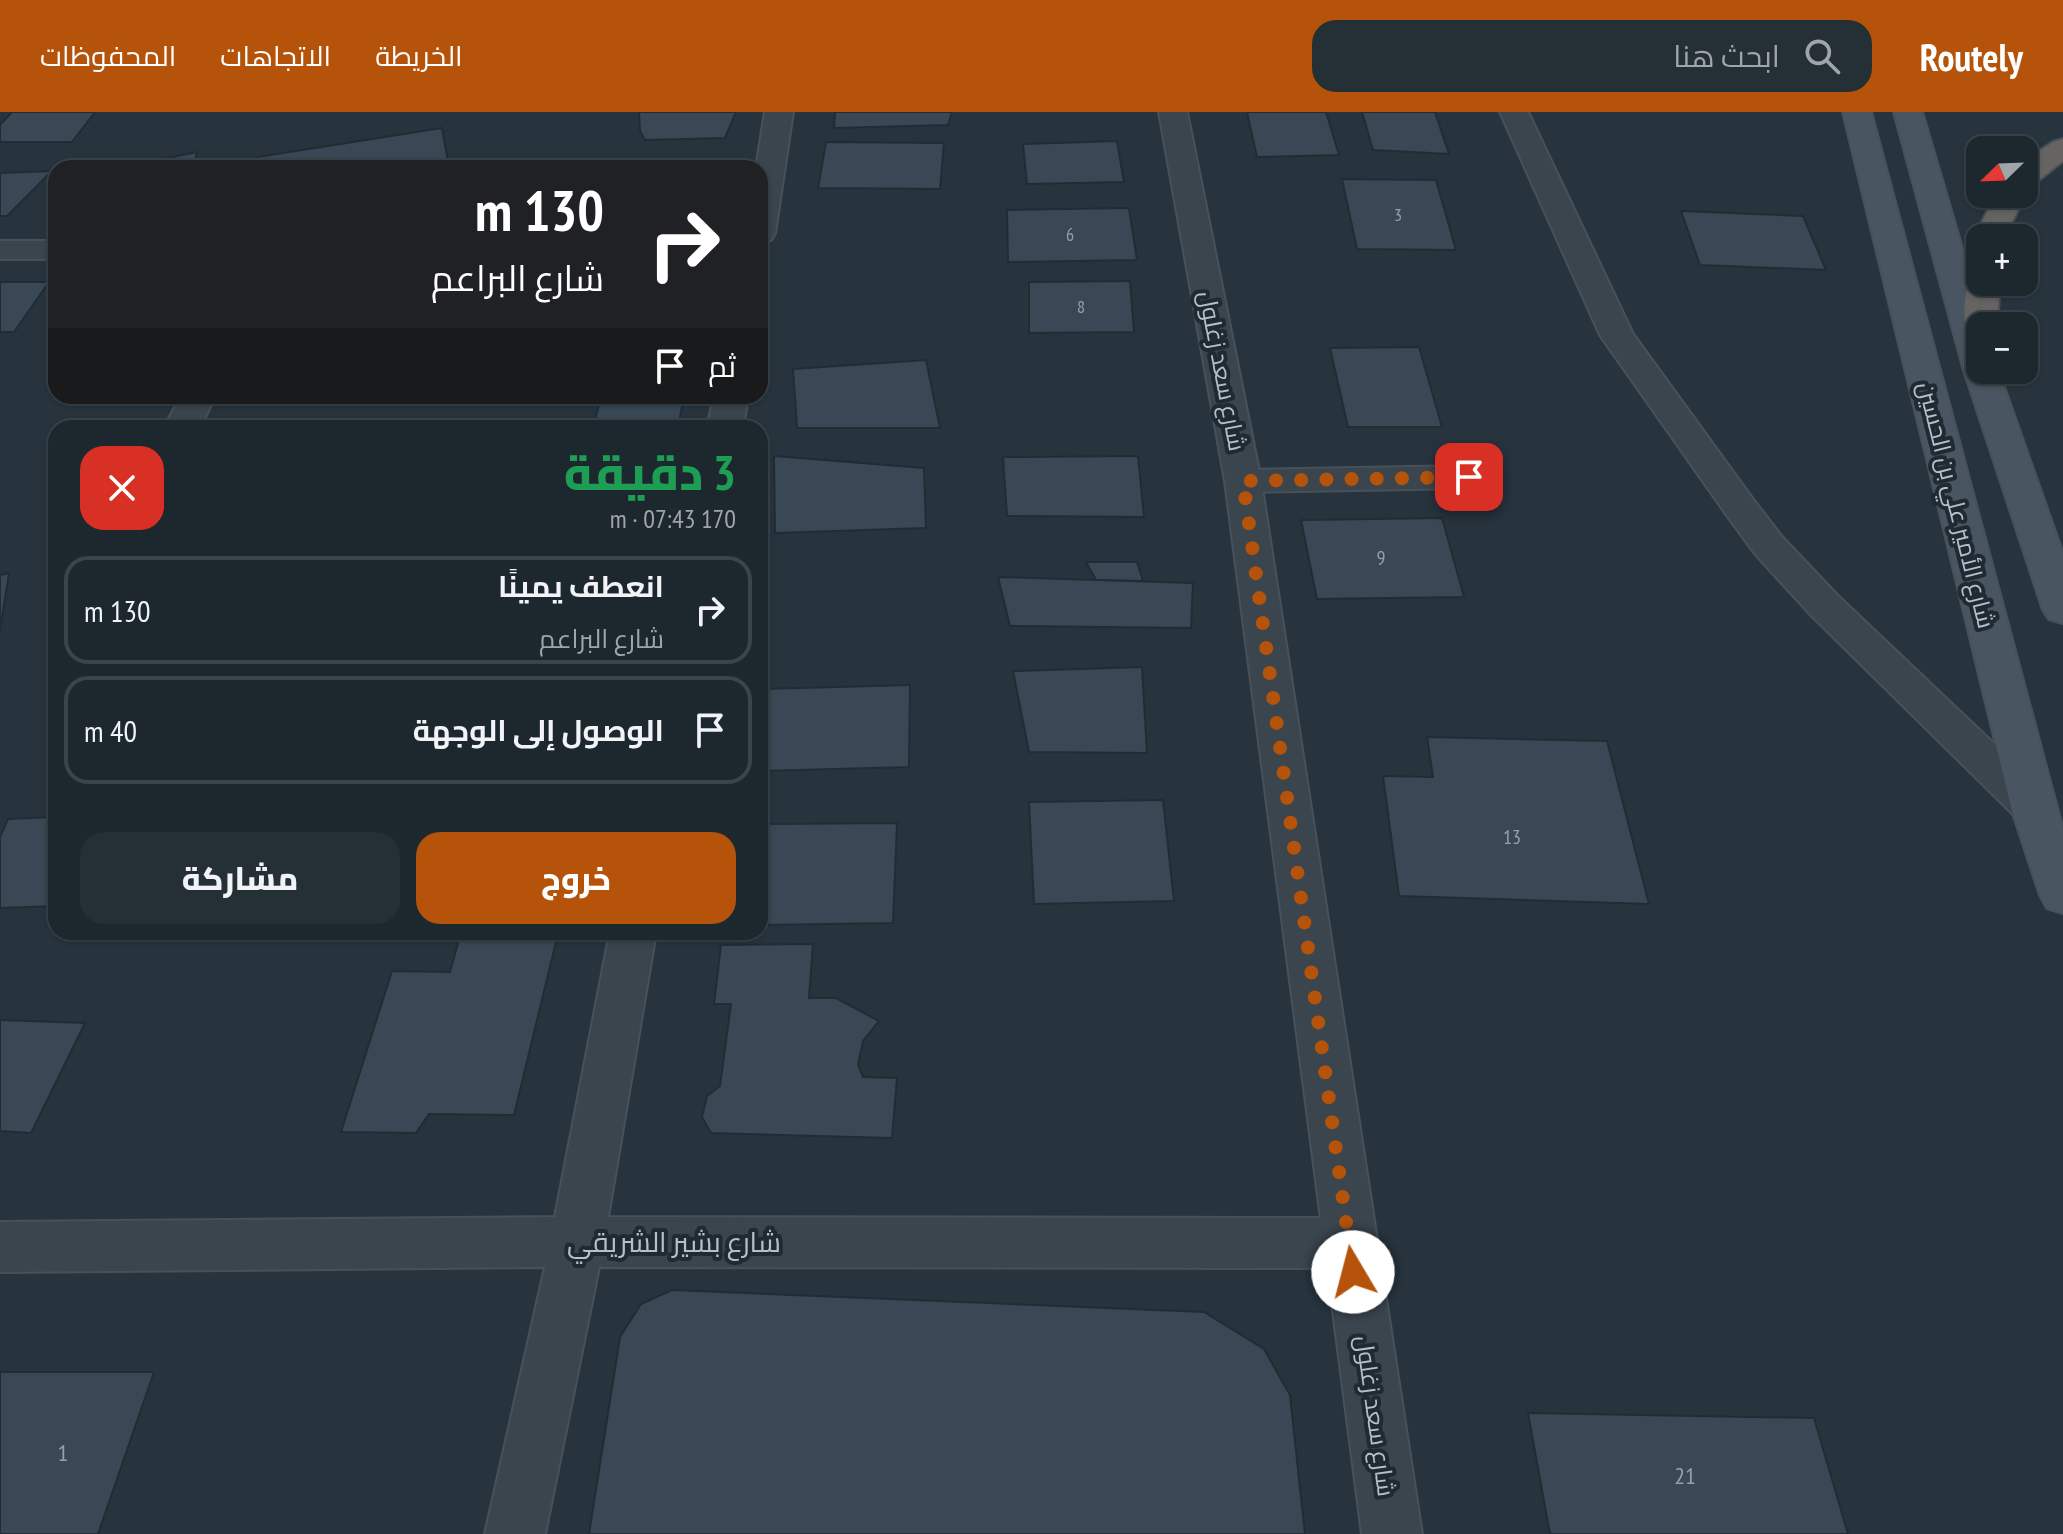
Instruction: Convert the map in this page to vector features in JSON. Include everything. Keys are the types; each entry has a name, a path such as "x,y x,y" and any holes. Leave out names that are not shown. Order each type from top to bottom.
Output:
{"highway":[{"path":"2038,165 2063,148"}],"main road":[{"name":"شارع الأمير علي بن الحسين","path":"1857,112 2033,807 2063,895"},
{"path":"1908,112 1966,313"},
{"path":"1988,384 2063,610"}],"street":[{"path":"768,182 779,112"},
{"name":"شارع سعد زغلول","path":"1173,112 1243,481 1392,1534"},
{"path":"1514,112 1617,335 1739,506 1769,546 1824,605 2033,807"},
{"path":"0,250 48,250"},
{"path":"1243,481 1469,477"},
{"path":"515,1534 577,1242 632,940"},
{"name":"شارع بشير الشريقي","path":"0,1247 577,1242 1349,1243"}],"building":[{"path":"12,112 95,112 72,142 0,142 0,125"},
{"path":"639,112 736,112 725,138 645,140 640,131"},
{"path":"835,112 952,112 948,125 834,128"},
{"path":"1247,112 1326,112 1339,155 1257,157"},
{"path":"1362,112 1435,112 1449,154 1373,150"},
{"path":"442,128 448,160 257,160 258,157"},
{"path":"1117,141 1124,182 1027,184 1023,144"},
{"path":"826,142 944,143 940,189 818,188"},
{"path":"197,152 195,160 158,160"},
{"path":"48,171 48,175 7,216 0,216 0,173"},
{"path":"1342,179 1436,180 1456,250 1357,249"},
{"path":"1129,208 1137,260 1008,262 1007,210"},
{"path":"1681,211 1803,216 1826,270 1700,265"},
{"path":"1130,281 1134,332 1029,333 1029,282"},
{"path":"0,282 48,282 14,332 0,332"},
{"path":"1419,347 1442,427 1348,427 1330,348"},
{"path":"926,360 940,428 797,428 793,369"},
{"path":"599,404 682,404 680,420 595,420"},
{"path":"774,456 924,468 926,528 775,533"},
{"path":"1138,456 1144,517 1007,516 1003,457"},
{"path":"1442,518 1464,597 1317,599 1301,520"},
{"path":"1086,562 1137,562 1143,581 1096,580"},
{"path":"9,573 0,631 0,575"},
{"path":"998,577 1193,583 1191,628 1010,626"},
{"path":"1142,667 1147,753 1029,752 1013,671"},
{"path":"910,685 909,767 768,771 768,689"},
{"path":"1427,737 1607,741 1649,904 1399,896 1383,776 1433,777"},
{"path":"1163,800 1174,901 1034,904 1029,802"},
{"path":"48,817 48,906 0,908 0,837 8,819"},
{"path":"897,823 893,923 768,925 768,824"},
{"path":"459,940 557,940 514,1115 429,1114 416,1133 341,1132 392,971 450,972"},
{"path":"813,944 809,998 836,998 879,1021 863,1041 858,1065 863,1077 897,1078 892,1138 711,1133 702,1117 707,1096 720,1086 731,1004 714,1004 721,945"},
{"path":"0,1020 85,1023 31,1133 0,1131"},
{"path":"672,1290 1204,1312 1264,1349 1290,1395 1305,1534 589,1534 620,1337 641,1304"},
{"path":"0,1372 154,1372 98,1534 0,1534"},
{"path":"1528,1413 1814,1418 1848,1534 1550,1534"}],"route":[{"path":"1353,1272 1243,481 1469,477"}]}
